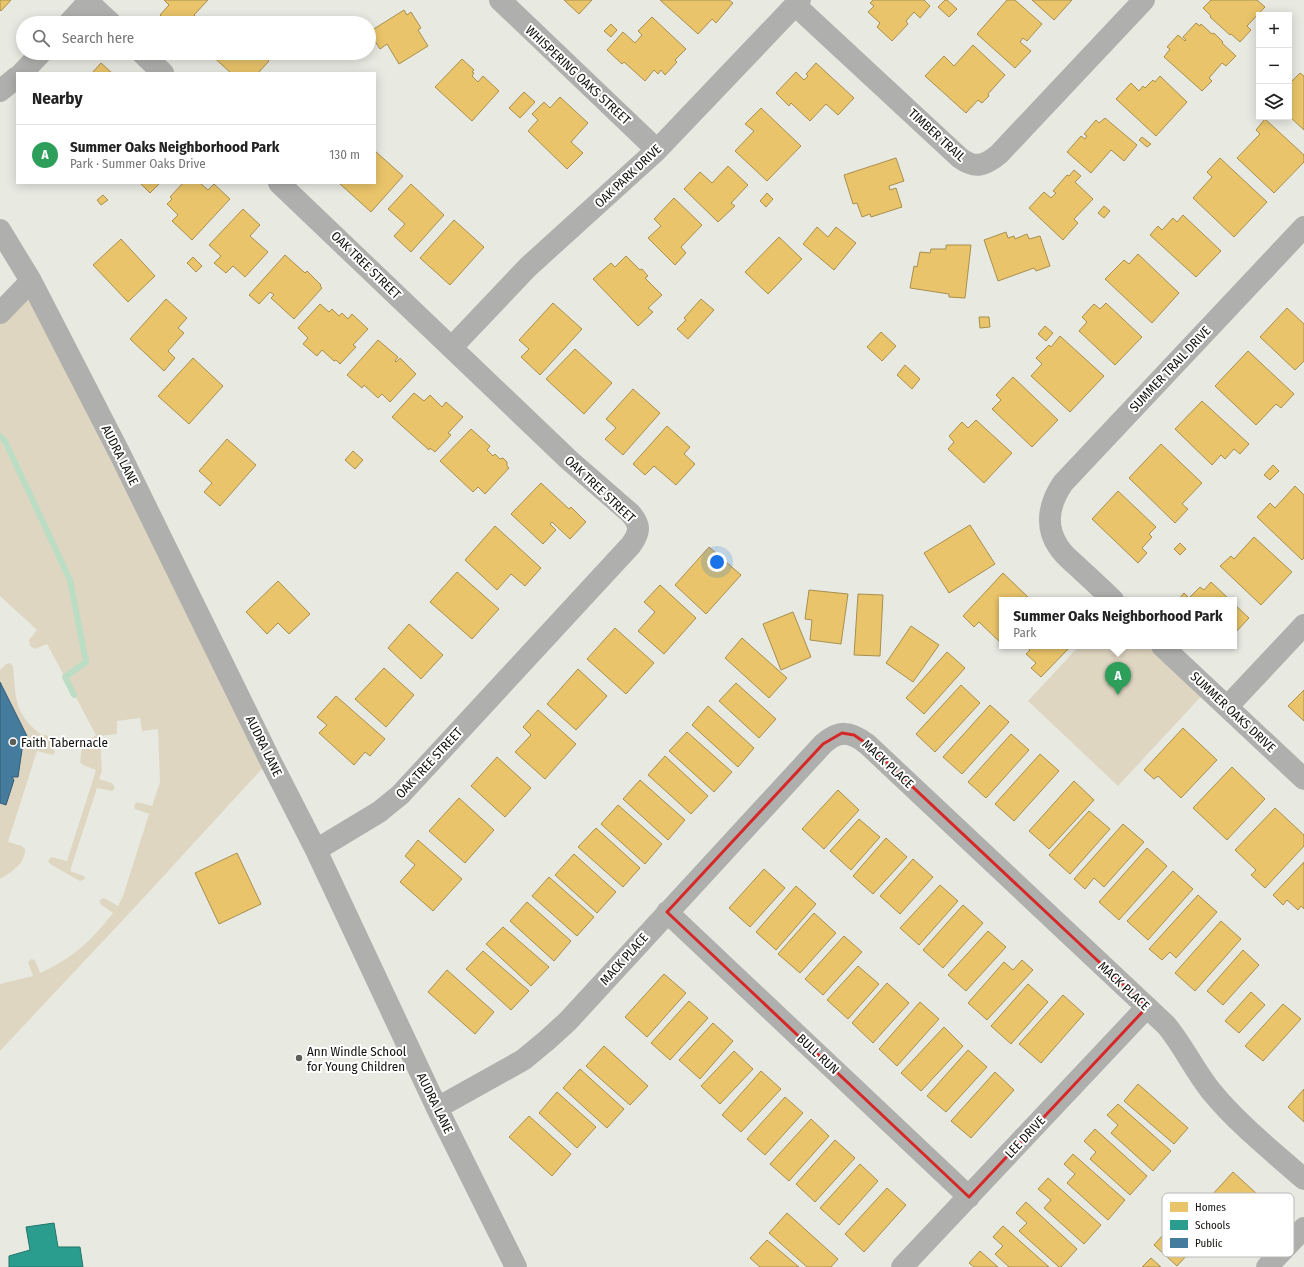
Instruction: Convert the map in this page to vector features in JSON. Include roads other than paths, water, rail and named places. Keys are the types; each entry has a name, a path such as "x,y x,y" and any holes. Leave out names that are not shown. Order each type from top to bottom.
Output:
{"street":[{"name":"WHISPERING OAKS STREET","path":"500,0 657,150"},
{"name":"TIMBER TRAIL","path":"798,2 960,158 966,163 980,165 993,159 999,154 1144,0"},
{"path":"75,16 89,1 104,16"},
{"name":"OAK PARK DRIVE","path":"452,347 528,266 657,150 798,2"},
{"path":"23,72 34,60"},
{"path":"150,60 163,72"},
{"path":"0,91 16,78"},
{"name":"OAK TREE STREET","path":"280,184 569,460 633,516 638,524 638,534 626,550 400,795 379,812 316,850"},
{"name":"SUMMER TRAIL DRIVE","path":"1110,597 1063,553 1054,539 1050,520 1050,510 1053,501 1063,483 1304,227"},
{"name":"AUDRA LANE","path":"0,230 31,281 120,454 270,760 316,850 437,1108 516,1267"},
{"path":"0,313 31,281"},
{"path":"1227,707 1304,625"},
{"name":"SUMMER OAKS DRIVE","path":"1165,649 1304,779"},
{"name":"MACK PLACE","path":"437,1108 523,1060 568,1021 823,744 836,735 849,733 867,744 1147,1007 1170,1030 1201,1078 1220,1102 1241,1123 1304,1179"},
{"name":"BULL RUN","path":"667,912 969,1197"},
{"name":"LEE DRIVE","path":"902,1267 1147,1007"},
{"path":"1294,1239 1304,1228"},
{"path":"1267,1267 1276,1257"}],"waterway":[{"path":"0,436 5,441 70,580 86,662 65,677 74,695"}],"place":[{"name":"Summer Oaks Neighborhood Park","path":"1118,695"},
{"name":"Faith Tabernacle","path":"13,742"},
{"name":"Ann Windle School for Young Children","path":"299,1058"}]}
